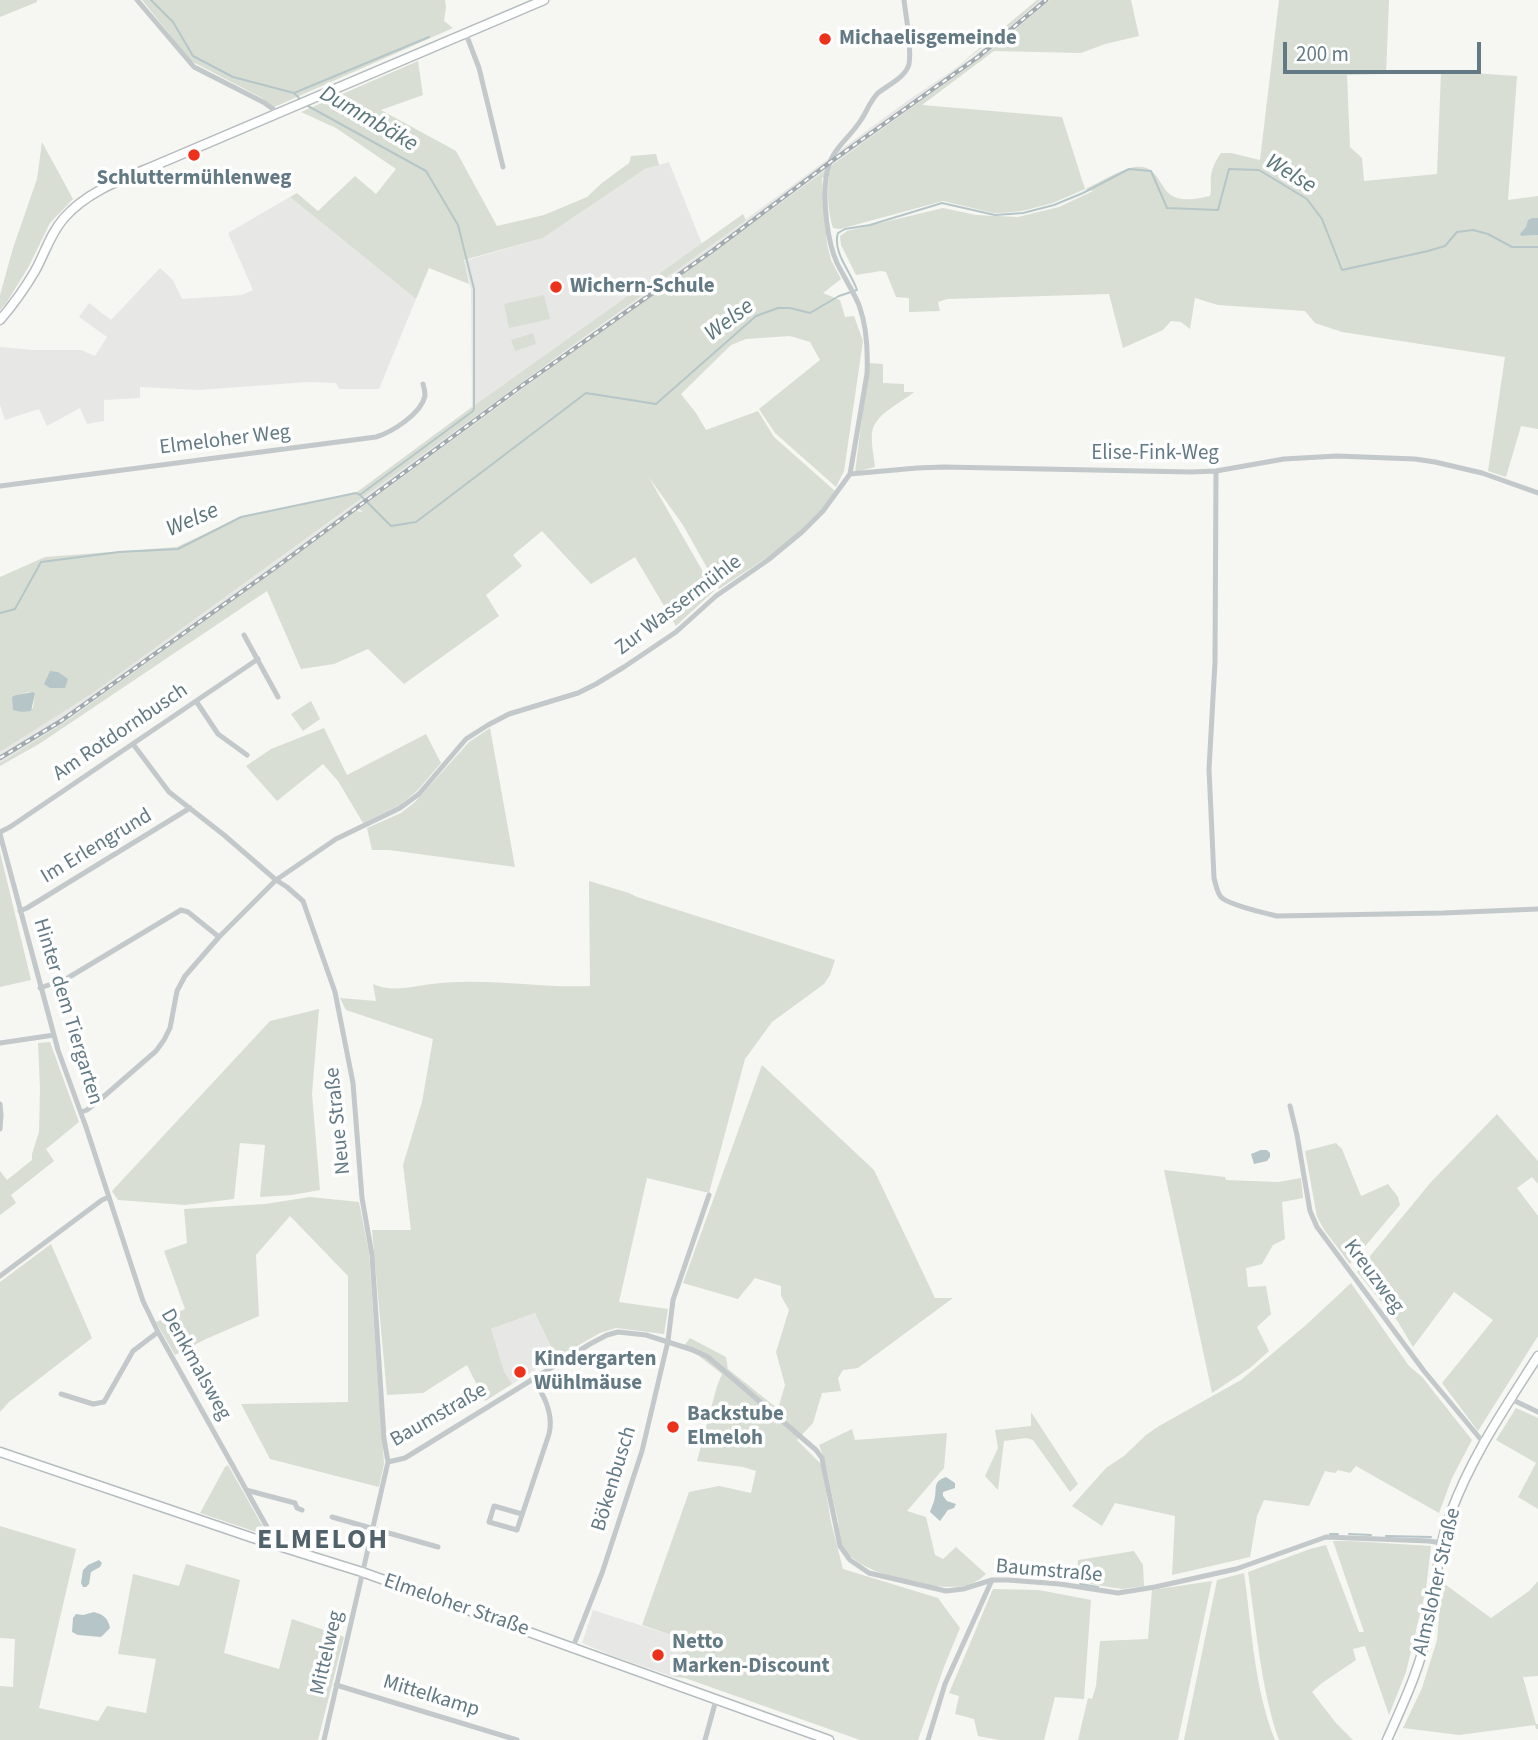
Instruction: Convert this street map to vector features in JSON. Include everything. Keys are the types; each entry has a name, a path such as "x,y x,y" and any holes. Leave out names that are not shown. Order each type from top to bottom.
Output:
{"street":[{"path":"137,0 194,67 263,102 276,114"},
{"path":"0,320 34,273 53,232 63,219 81,202 108,186 544,0"},
{"path":"850,474 868,358 859,306 831,247 826,179 833,154 855,129 869,104 906,71 909,46 904,0"},
{"path":"466,34 479,68 503,167"},
{"name":"Elmeloher Weg","path":"0,486 376,437 397,427 415,411 425,396 423,384"},
{"name":"Elise-Fink-Weg","path":"850,474 944,467 1191,472 1216,471 1284,459 1337,456 1415,458 1482,472 1538,493"},
{"path":"1216,471 1215,662 1209,769 1214,878 1222,898 1277,916 1443,914 1538,909"},
{"name":"Zur Wassermühle","path":"81,1112 102,1098 156,1051 170,1028 177,991 182,980 219,937 276,880 336,839 400,808 419,794 466,739 488,725 509,714 596,684 676,632 716,596 802,533 823,511 850,474"},
{"path":"244,635 278,697"},
{"name":"Am Rotdornbusch","path":"0,833 258,659"},
{"path":"195,701 218,734 247,755"},
{"name":"Neue Straße","path":"133,744 169,792 303,901 340,1010 353,1083 362,1198 372,1255 384,1439 388,1462 362,1572"},
{"name":"Im Erlengrund","path":"20,911 190,808"},
{"name":"Hinter dem Tiergarten","path":"0,833 58,1050 109,1197"},
{"path":"40,988 65,979 181,910 188,912 219,937"},
{"path":"0,1042 54,1035"},
{"path":"0,1104 0,1129"},
{"name":"Kreuzweg","path":"1290,1106 1310,1211 1317,1227 1424,1370 1483,1442"},
{"name":"Bökenbusch","path":"573,1647 603,1573 642,1451 668,1341 673,1300 709,1195"},
{"path":"0,1276 109,1197"},
{"name":"Denkmalsweg","path":"109,1197 143,1301 267,1527 266,1541"},
{"path":"61,1394 93,1404 104,1402 133,1351 158,1332"},
{"name":"Baumstraße","path":"388,1462 405,1458 607,1335 618,1332 668,1341 708,1357 816,1450 822,1458 840,1546 850,1560 869,1573 946,1591 992,1580 1060,1584 1118,1593 1236,1569 1326,1537 1442,1543"},
{"name":"Almsloher Straße","path":"1387,1740 1421,1658 1442,1543 1450,1516 1483,1442 1538,1356"},
{"path":"522,1514 494,1506 489,1522 517,1530 552,1424 548,1405 533,1380"},
{"path":"1511,1399 1538,1412"},
{"name":"Elmeloher Straße","path":"0,1452 362,1572 829,1740"},
{"path":"246,1490 295,1503 297,1508 302,1510"},
{"path":"332,1517 438,1547"},
{"name":"Mittelweg","path":"324,1740 362,1572"},
{"path":"928,1740 945,1684 992,1580"},
{"name":"Mittelkamp","path":"336,1685 517,1740"},
{"path":"705,1740 716,1700"}],"shaded area":[{"path":"0,0 37,0 37,2 0,17"},
{"path":"142,0 445,0 444,21 453,28 272,108 262,98 191,61"},
{"path":"1037,0 1040,0 951,72"},
{"path":"1040,0 1050,0 995,47 920,103 68,720 0,763 0,752 93,693 565,352 907,101 971,58"},
{"path":"1050,0 1131,0 1139,36 1081,53 994,51 922,105 1062,117 1085,189 1053,203 1022,211 993,213 943,201 840,229 833,228 828,198 830,167 995,47"},
{"path":"1279,0 1389,0 1386,74 1347,75 1350,147 1362,158 1364,181 1437,174 1441,71 1517,76 1508,200 1538,196 1538,218 1532,218 1521,236 1538,235 1538,429 1521,426 1506,477 1488,471 1505,357 1342,332 1315,323 1305,311 1218,305 1195,298 1190,329 1181,322 1171,321 1163,330 1123,348 1109,294 947,299 938,302 940,311 909,312 909,298 896,297 886,272 856,275 841,245 840,236 847,231 943,208 976,215 1018,217 1059,207 1093,191 1085,189 1130,168 1140,167 1153,172 1166,190 1177,198 1210,196 1214,164 1221,153 1260,160"},
{"path":"418,61 423,95 381,110 456,151 497,226 544,215 587,197 629,163 631,156 656,154 659,165 645,169 543,238 464,260 469,284 429,268 416,299 290,197 297,193 318,211 355,176 376,194 396,169 336,128 301,112"},
{"path":"42,142 73,199 50,223 29,266 0,310 0,295 13,248 37,179"},
{"name":"Wichern-Schule","path":"669,162 702,244 472,407 471,290 464,261 543,238 645,169"},
{"path":"825,171 822,178 827,244 831,260 841,279 823,293 840,300 845,317 854,316 863,341 844,471 836,487 775,433 759,409 820,360 810,342 790,336 746,339 731,345 681,394 706,430 758,411 774,437 835,491 822,509 783,547 719,589 683,525 648,476 714,591 676,626 635,557 591,584 542,531 513,555 522,566 486,595 499,616 404,684 368,649 334,664 301,669 267,591 39,744 0,766 0,763 68,720 356,511 363,512 359,509"},
{"path":"290,197 416,299 379,389 339,389 336,383 308,382 199,390 140,387 140,398 104,400 104,421 87,424 80,408 47,426 39,409 5,420 0,405 0,347 81,350 95,356 107,337 79,317 89,303 111,320 160,268 173,280 182,299 242,295 253,290 228,233"},
{"path":"743,214 746,220 93,693 0,752 0,577 45,557 177,547 241,517 357,492","holes":["29,692 35,694 33,708 20,711 16,695"]},
{"path":"1538,218 1538,235 1521,236 1528,220"},
{"path":"544,295 550,319 509,328 504,304"},
{"path":"533,333 536,344 515,351 511,340"},
{"path":"869,363 883,364 883,383 904,384 904,392 914,392 877,420 872,433 875,467 855,472"},
{"path":"50,671 58,672 68,679 65,688 50,688 44,684"},
{"path":"33,692 35,694 31,711 13,710 12,697"},
{"path":"311,701 320,719 303,731 291,714"},
{"path":"324,728 347,775 426,734 441,763 417,791 400,805 363,823 338,781 323,764 277,801 246,766 271,749"},
{"path":"490,728 515,867 372,850 367,828 401,813 415,802 469,742"},
{"path":"0,852 31,980 0,987"},
{"path":"589,881 835,960 830,975 824,984 772,1022 745,1059 709,1193 647,1178 619,1302 668,1309 664,1334 616,1328 600,1333 556,1358 535,1313 491,1329 504,1372 512,1384 485,1401 467,1365 423,1393 387,1395 372,1230 411,1230 403,1165 422,1102 433,1039 346,1010 340,998 376,1001 373,984 395,988 452,982 590,986"},
{"path":"319,1009 312,1094 320,1190 260,1197 265,1145 240,1143 234,1199 185,1205 118,1200 112,1191 270,1021"},
{"path":"50,1042 79,1122 46,1149 54,1161 11,1195 16,1203 0,1215 0,1171 7,1180 32,1160 39,1132 38,1043"},
{"path":"762,1065 874,1170 935,1298 953,1298 858,1368 843,1370 838,1378 841,1391 822,1393 813,1423 797,1440 822,1465 831,1522 843,1569 938,1598 960,1628 918,1740 860,1740 685,1678 674,1677 686,1640 642,1625 689,1492 719,1486 751,1493 756,1471 697,1461 722,1374 699,1356 682,1348 690,1338 726,1357 728,1369 778,1409 785,1385 776,1352 789,1310 781,1296 781,1286 755,1278 738,1299 683,1283"},
{"path":"1497,1114 1538,1161 1538,1184 1532,1177 1517,1188 1538,1216 1538,1336 1478,1431 1442,1383 1493,1320 1454,1292 1413,1347 1398,1322 1357,1272 1431,1182"},
{"path":"1336,1143 1342,1149 1361,1196 1388,1184 1398,1197 1400,1205 1350,1264 1317,1217 1305,1151"},
{"path":"1267,1150 1270,1157 1267,1161 1254,1164 1251,1154"},
{"path":"1164,1170 1225,1177 1226,1180 1278,1182 1301,1178 1303,1198 1282,1202 1285,1239 1273,1245 1262,1264 1246,1268 1248,1287 1266,1286 1271,1314 1257,1327 1269,1351 1250,1368 1212,1393"},
{"path":"310,1197 359,1202 369,1253 384,1464 379,1487 270,1459 241,1404 348,1402 348,1276 290,1216 256,1255 259,1316 175,1355 156,1322 185,1309 164,1251 187,1243 184,1209 265,1204"},
{"path":"51,1244 92,1338 9,1402 0,1412 0,1282"},
{"path":"1351,1283 1409,1366 1422,1377 1472,1440 1452,1478 1439,1513 1356,1466 1350,1473 1325,1471 1309,1506 1264,1500 1257,1516 1250,1557 1172,1575 1175,1516 1115,1503 1102,1526 1072,1506 1106,1468 1124,1456 1146,1435 1241,1380"},
{"path":"484,1312 491,1329 535,1313 551,1348 533,1355 540,1367 485,1401"},
{"path":"1516,1408 1538,1418 1538,1509 1518,1497 1536,1463 1496,1440"},
{"path":"1031,1412 1078,1484 1070,1492 1033,1440 1026,1438 1004,1441 998,1490 985,1476 998,1448 995,1430 1031,1426"},
{"path":"852,1429 855,1440 947,1433 944,1468 907,1511 926,1517 935,1555 943,1559 956,1547 986,1574 976,1582 963,1586 935,1586 880,1573 852,1557 842,1542 819,1445"},
{"path":"228,1465 263,1527 259,1533 200,1513"},
{"path":"946,1477 955,1483 955,1488 943,1492 943,1496 947,1501 956,1504 940,1521 930,1512 938,1481"},
{"path":"0,1526 76,1549 39,1708 98,1721 107,1706 146,1713 156,1659 118,1654 133,1574 179,1586 186,1564 240,1580 224,1653 279,1669 292,1619 344,1637 318,1740 0,1740 0,1686 13,1687 15,1639 0,1638"},
{"path":"1333,1541 1431,1546 1426,1589 1406,1672 1389,1715 1365,1646 1353,1649 1356,1660 1312,1692 1353,1740 1279,1740 1263,1679 1248,1572 1326,1545 1359,1632 1364,1632"},
{"path":"1134,1551 1143,1565 1144,1586 1122,1589 1077,1582 1078,1560"},
{"path":"99,1560 102,1563 100,1567 91,1572 89,1584 83,1587 83,1570"},
{"path":"1244,1573 1258,1679 1275,1740 1184,1740 1217,1580"},
{"path":"1212,1581 1178,1740 1078,1740 1088,1698 1092,1699 1096,1686 1100,1641 1148,1639 1152,1590"},
{"path":"1538,1581 1538,1676 1523,1677 1538,1729 1535,1725 1459,1735 1403,1728 1422,1688 1437,1640 1442,1582 1491,1618 1529,1591"},
{"path":"993,1589 1039,1590 1091,1600 1084,1699 1055,1697 1044,1740 999,1740 978,1736 974,1719 955,1714 959,1696 949,1693"},
{"path":"593,1610 686,1640 674,1677 582,1643"},
{"path":"94,1612 105,1617 110,1628 101,1637 72,1632 76,1614"}],"waterway":[{"name":"Dummbäke","path":"151,0 173,22 193,56 233,77 294,93 301,100"},
{"path":"294,93 429,37"},
{"name":"Dummbäke","path":"308,106 426,171 458,225 474,289 473,411 361,494"},
{"name":"Welse","path":"0,613 15,609 41,562 119,552 178,549 241,517 356,493 391,526 416,522 586,393 656,404 756,316 778,308 810,313 839,296 857,290 840,255 838,233 942,203 995,215 1023,213 1054,205 1083,193 1129,169 1151,171 1167,208 1218,210 1229,169 1259,170 1307,199 1322,219 1342,270 1445,246 1457,232 1473,230 1488,234 1512,247 1538,247"},
{"path":"1330,1534 1338,1534"},
{"path":"1349,1534 1371,1535"},
{"path":"1386,1536 1431,1537"},
{"path":"1080,1584 1098,1587"}],"railway":[{"path":"0,758 61,721 279,565 520,387 978,57 1046,0"}],"place":[{"name":"Michaelisgemeinde","path":"825,39"},
{"name":"Schluttermühlenweg","path":"194,155"},
{"name":"Wichern-Schule","path":"556,287"},
{"name":"Kindergarten Wühlmäuse","path":"520,1372"},
{"name":"Backstube Elmeloh","path":"673,1427"},
{"name":"Netto Marken-Discount","path":"658,1655"}],"district":[{"name":"ELMELOH","path":"323,1542"}]}
